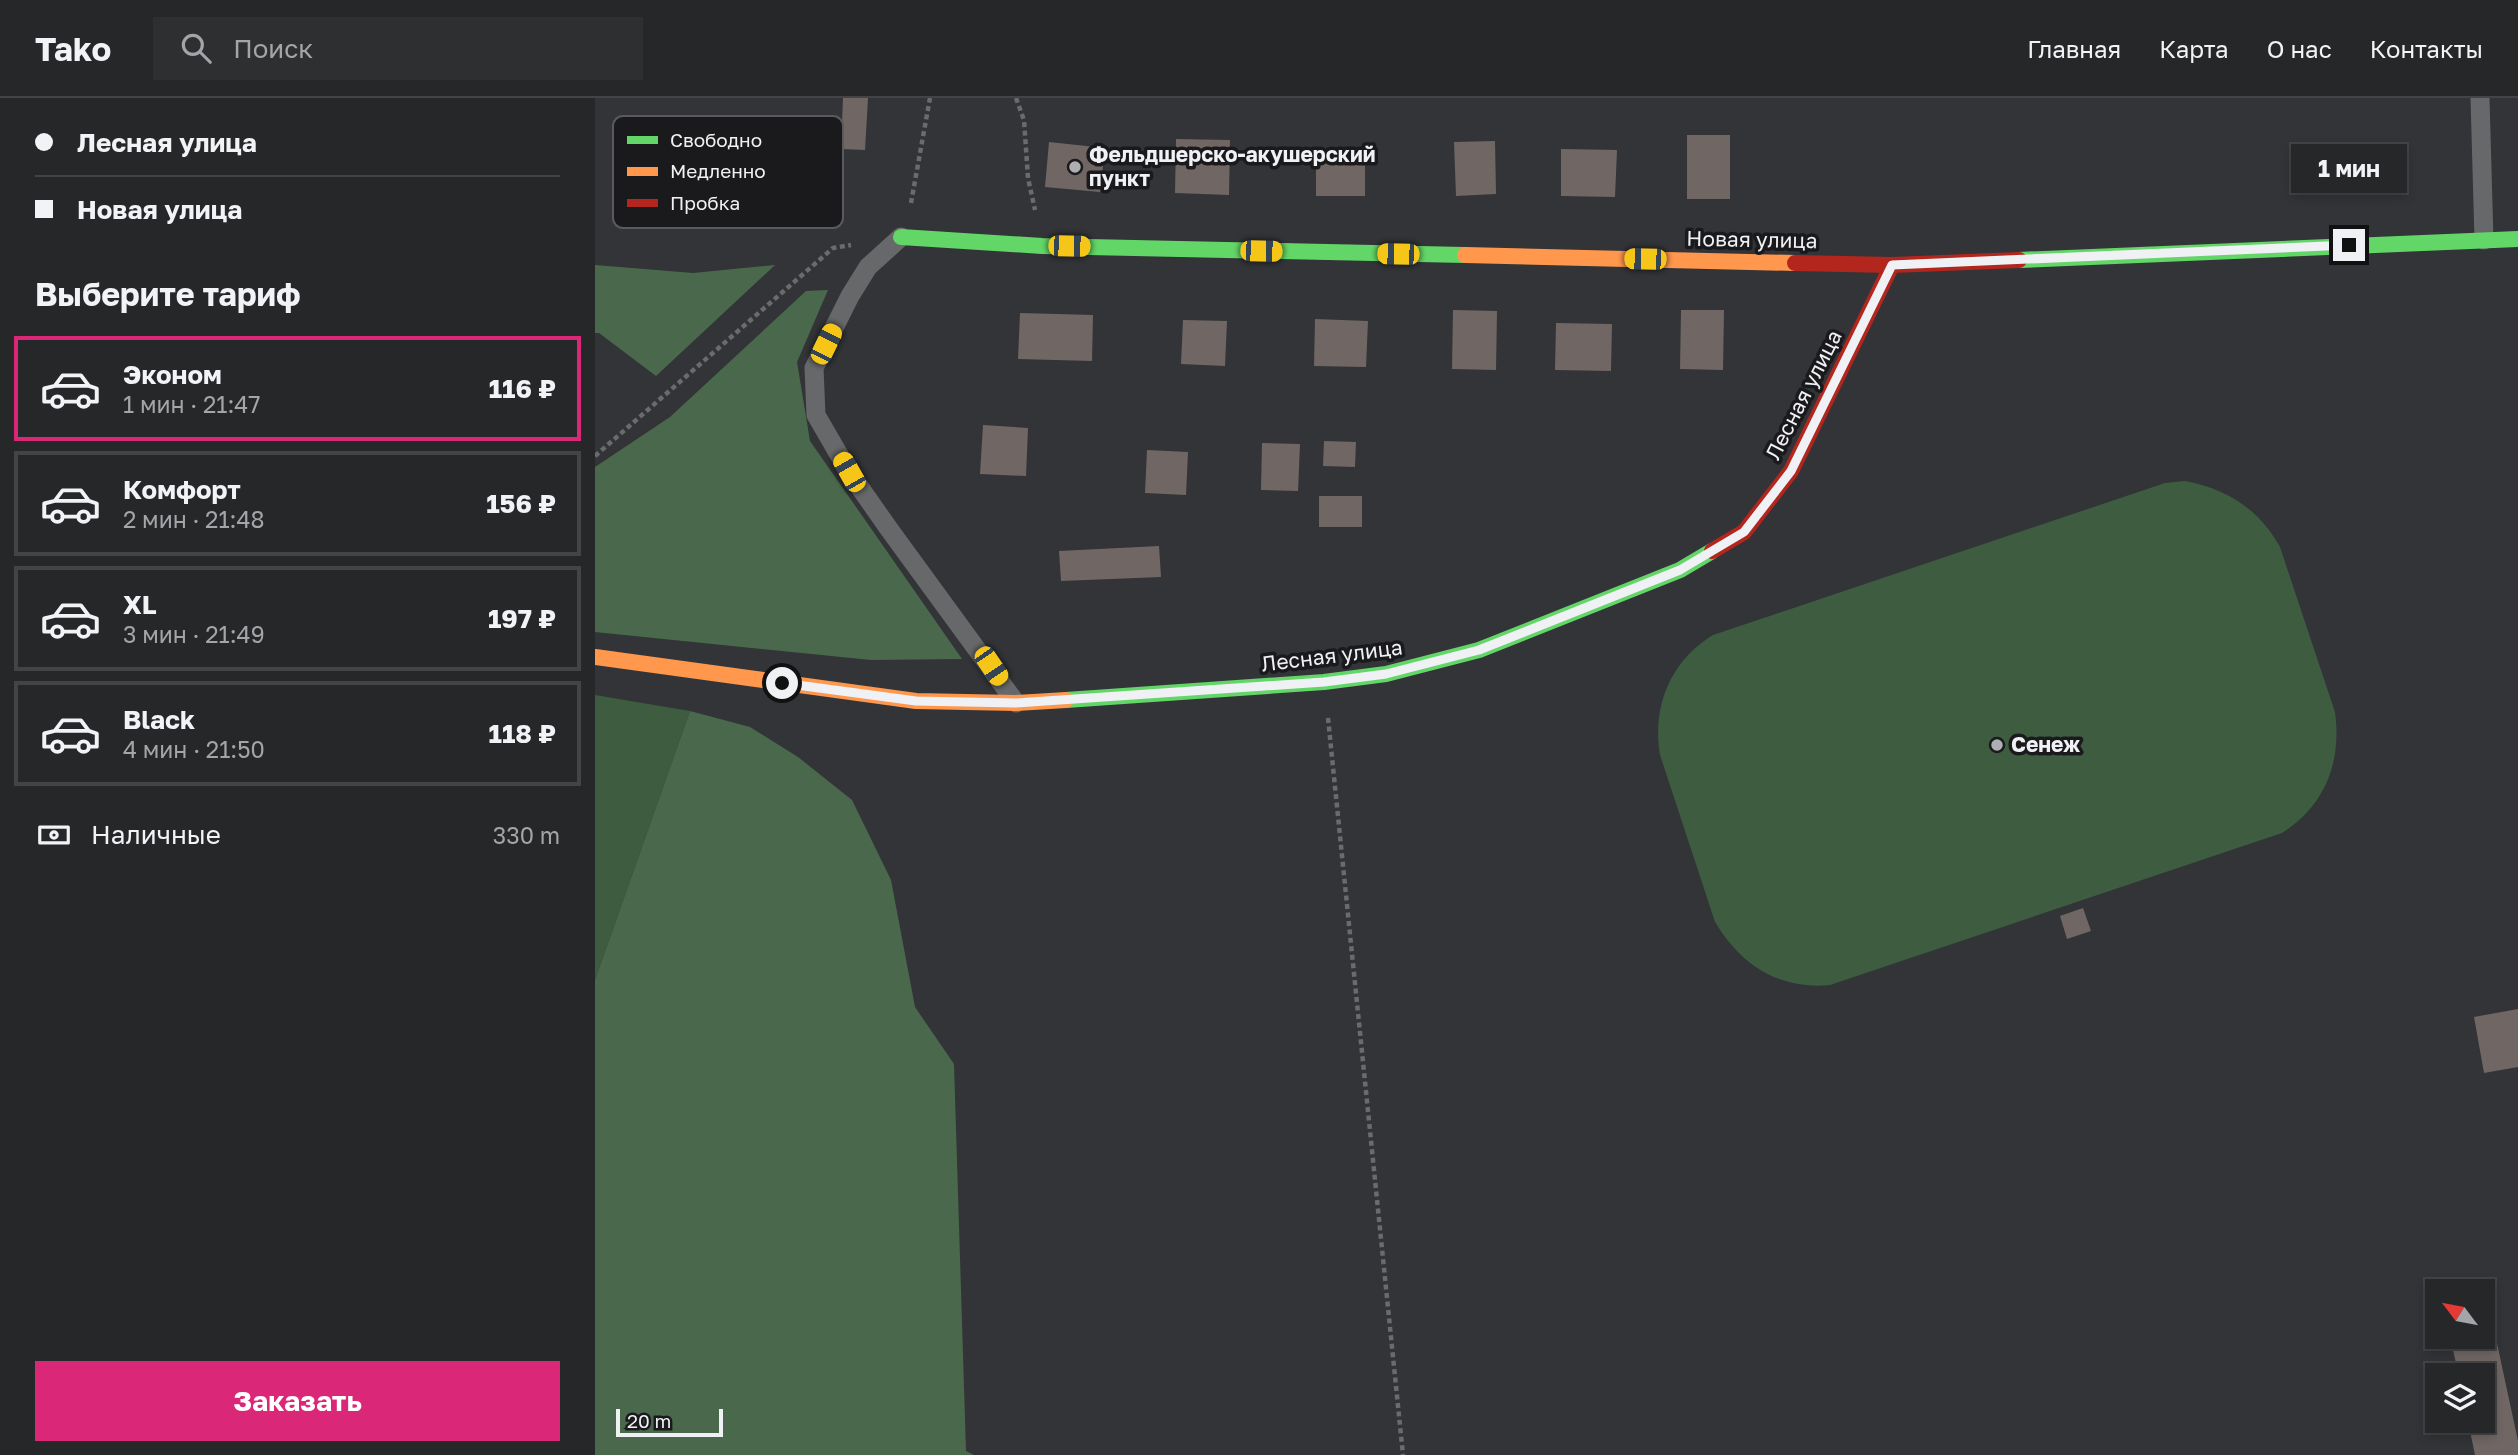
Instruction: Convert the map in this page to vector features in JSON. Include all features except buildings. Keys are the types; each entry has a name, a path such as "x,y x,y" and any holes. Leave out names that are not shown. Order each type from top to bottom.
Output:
{"street":[{"name":"Новая улица","path":"901,237 1042,246 1892,265 2518,239"},
{"name":"Лесная улица","path":"595,657 916,701 1016,703 1324,682 1386,674 1479,650 1680,570 1744,532 1791,471 1892,265"}],"lane":[{"path":"2480,98 2484,240"},
{"path":"901,237 868,267 850,296 814,369 816,415 849,472 889,530 1016,703"}],"path":[{"path":"595,456 833,247 901,237 911,207 930,98"},
{"path":"1016,98 1024,120 1028,178 1042,246"},
{"path":"1324,682 1403,1455"}],"green space":[{"path":"595,265 693,273 775,265 656,376 599,333 595,333"},
{"path":"828,290 797,362 810,441 962,659 871,660 595,632 595,467 670,417 806,291"},
{"name":"Сенеж","path":"2185,481 2215,489 2240,503 2262,522 2280,547 2335,712 2336,748 2333,765 2320,796 2309,810 2282,833 1830,985 1811,985 1778,979 1763,972 1737,951 1715,922 1660,755 1658,737 1662,703 1667,687 1685,658 1713,635 2165,483"},
{"path":"595,695 690,711 595,980"},
{"path":"690,711 750,727 798,757 852,800 891,880 915,1007 954,1064 966,1451 974,1455 595,1455 595,980"}],"traffic: fast":[{"path":"901,237 1042,246 1465,255"},
{"path":"2019,260 2518,239"},
{"path":"1066,700 1324,682 1386,674 1479,650 1680,570 1712,551"}],"traffic: slow":[{"path":"1465,255 1795,263"},
{"path":"595,657 916,701 1016,703 1066,700"}],"traffic: jam":[{"path":"1795,263 1892,265 2019,260"},
{"path":"1712,551 1744,532 1791,471 1892,265"}],"place":[{"name":"Фельдшерско-акушерский пункт","path":"1075,167"},
{"name":"Сенеж","path":"1997,745"}],"route":[{"path":"782,683 916,701 1016,703 1324,682 1386,674 1479,650 1680,570 1744,532 1791,471 1892,265 2349,245"}]}
